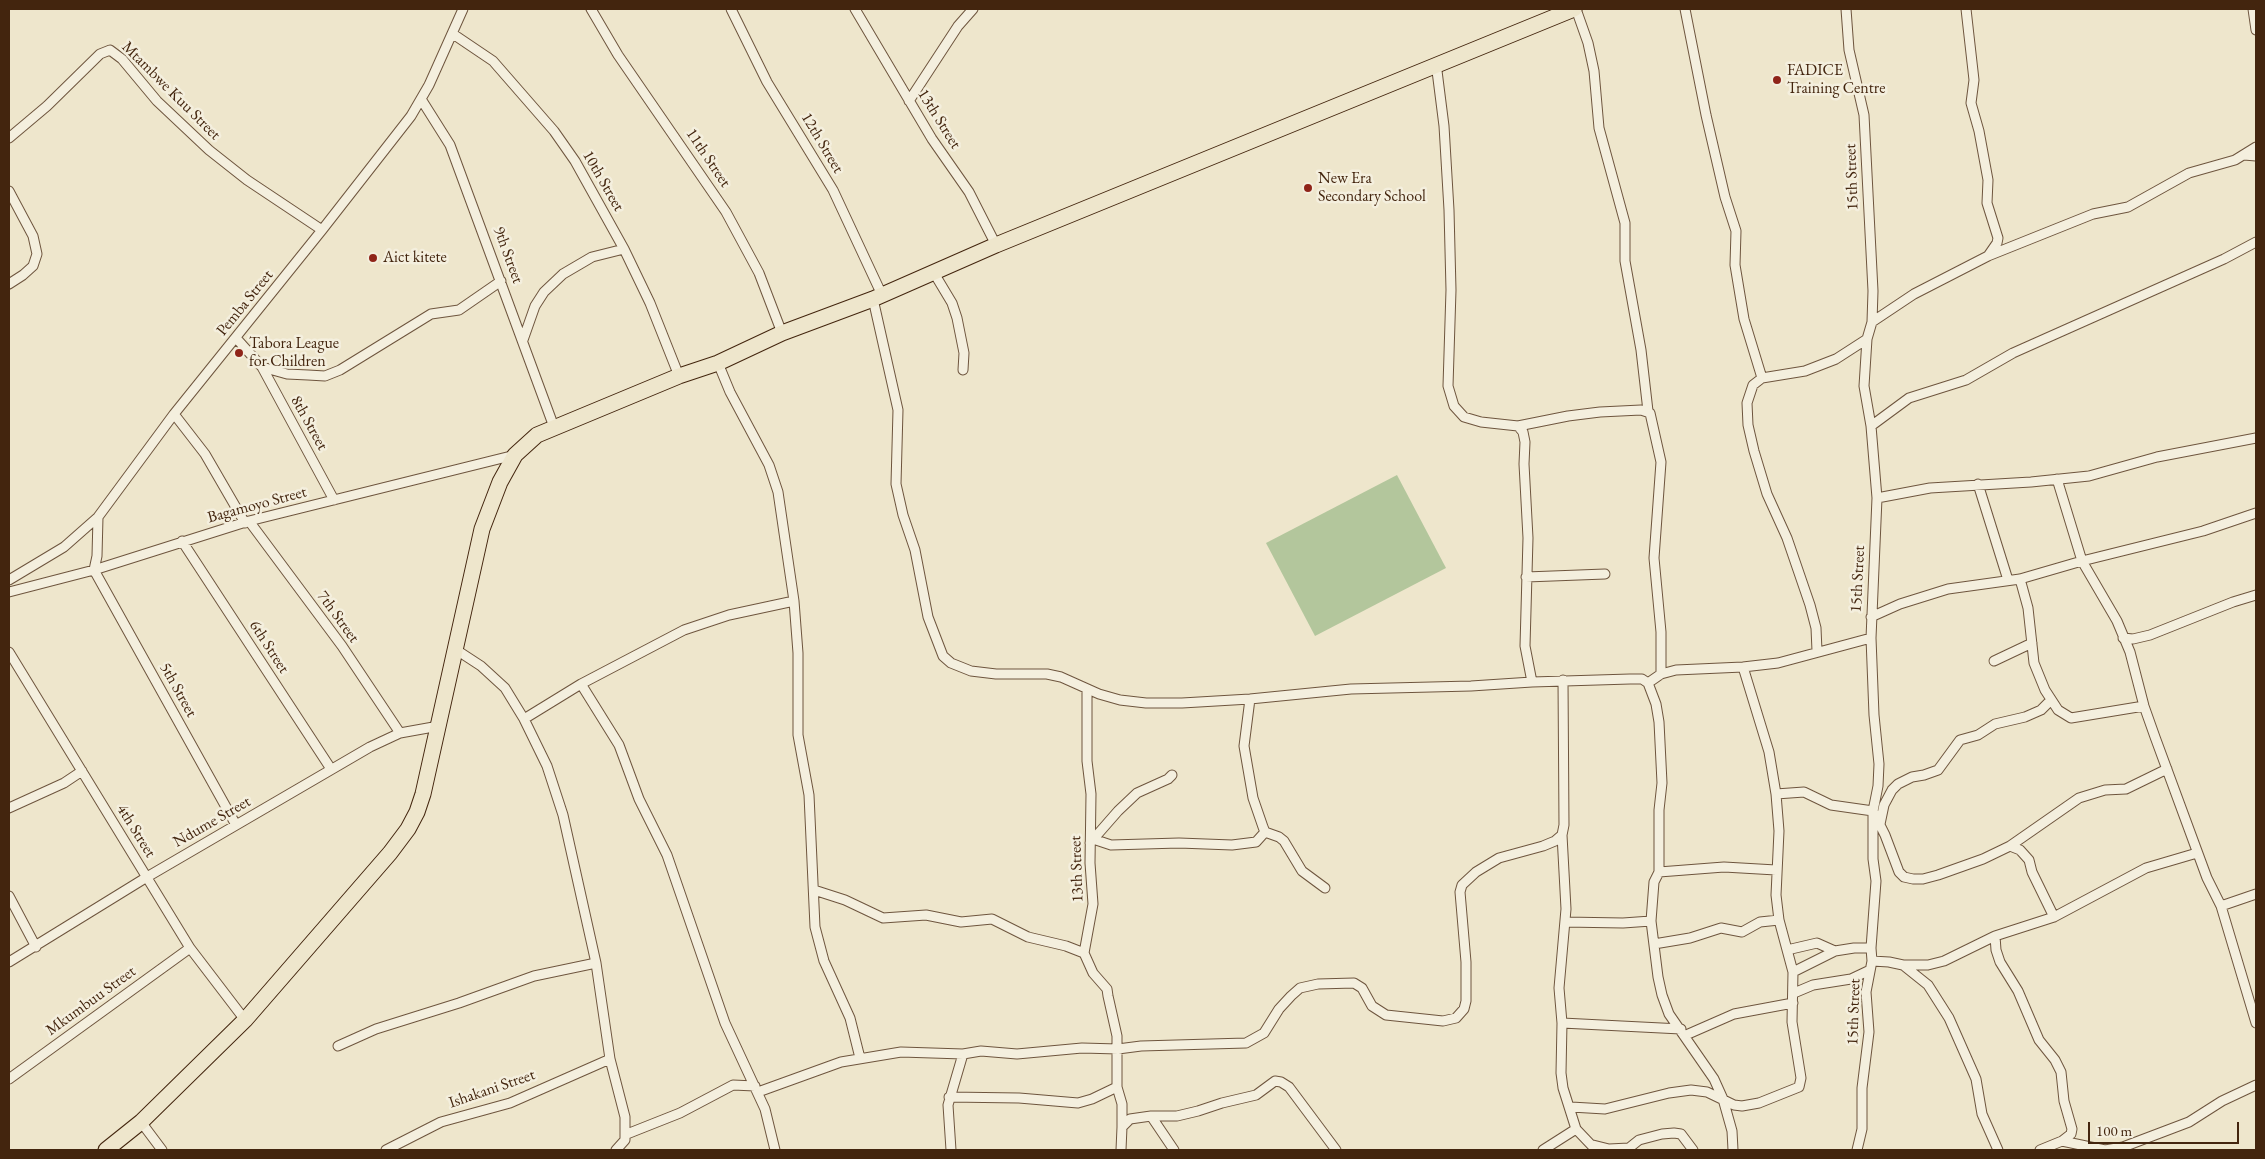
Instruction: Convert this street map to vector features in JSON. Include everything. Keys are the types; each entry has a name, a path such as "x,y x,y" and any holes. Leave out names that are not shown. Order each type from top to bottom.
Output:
{"highway":[{"path":"106,1150 141,1122 245,1020 390,853 408,829 417,812 423,794 482,529 500,482 515,455 537,435 679,376 718,363 782,334 877,297 996,245 1436,63 1575,9"}],"street":[{"name":"Pemba Street","path":"9,580 64,547 98,516 174,414 399,131 421,99 453,34 463,9"},
{"name":"11th Street","path":"591,9 618,55 731,220 759,273 782,334"},
{"name":"12th Street","path":"731,9 767,82 833,190 877,297 898,410 896,484 914,550 928,617 943,656 951,663 970,671 996,674 1047,674 1061,677 1087,690 1120,700 1146,703 1250,699 1351,689 1472,686 1563,680 1642,679 1648,683"},
{"name":"13th Street","path":"855,9 932,139 969,192 996,245"},
{"path":"909,101 958,26 973,9"},
{"path":"1575,9 1588,43 1594,71 1598,128 1625,223 1625,261 1641,350 1648,411 1652,418 1661,462 1654,558 1661,632 1662,674"},
{"path":"1685,9 1706,115 1725,197 1736,231 1735,264 1744,319 1762,378"},
{"name":"15th Street","path":"1846,9 1849,50 1864,115 1867,210 1873,291 1872,322 1868,339 1864,386 1871,426 1877,498 1871,616 1874,715 1879,764 1878,786 1873,811 1873,859 1876,881 1870,948 1871,966 1866,992 1870,1032 1862,1088 1862,1129 1857,1150"},
{"path":"1966,9 1974,80 1972,103 1988,180 1987,203 1998,238 1998,243 1988,256"},
{"path":"2253,9 2256,30"},
{"name":"10th Street","path":"453,34 492,61 554,131 575,162 624,250 650,303 679,376"},
{"name":"Mtambwe Kuu Street","path":"9,138 47,106 100,54 110,50 122,59 157,101 210,150 247,180 322,230"},
{"path":"1436,63 1444,126 1449,210 1451,290 1448,373 1449,395 1454,406 1464,417 1481,422 1518,426 1592,413 1648,411"},
{"name":"9th Street","path":"421,99 450,145 554,427"},
{"path":"1872,322 1914,294 1988,256 2093,214 2128,207 2189,173 2235,160 2256,147"},
{"path":"2244,155 2256,156"},
{"path":"9,191 33,236 37,254 32,266 23,275 9,284"},
{"path":"1871,426 1909,398 1966,380 2021,349 2224,259 2256,242"},
{"path":"523,340 535,306 544,292 563,274 592,257 624,250"},
{"path":"934,273 952,303 957,318 964,353 963,370"},
{"path":"262,367 287,374 325,376 340,370 431,314 459,310 501,281"},
{"name":"8th Street","path":"236,338 262,367 334,500"},
{"path":"1817,651 1816,628 1810,605 1787,538 1767,494 1748,425 1747,403 1750,390 1762,378 1786,375 1828,362 1853,350 1868,339"},
{"path":"718,363 730,392 769,465 778,492 794,601 798,653 798,735 809,795 815,927 820,947 850,1018 860,1058"},
{"name":"7th Street","path":"174,414 205,454 247,522 342,646 400,733"},
{"path":"1518,426 1523,432 1525,442 1524,464 1528,538 1525,646 1532,682"},
{"path":"1877,498 1930,488 2031,482 2089,476 2156,457 2256,438"},
{"name":"Bagamoyo Street","path":"9,592 94,570 247,522 515,455"},
{"path":"2057,479 2082,561 2117,621 2136,670 2144,706 2197,853 2221,906 2256,1024"},
{"path":"1978,484 2008,580"},
{"path":"1871,616 1900,604 1948,589 2020,579 2082,561 2203,531 2256,513"},
{"path":"94,570 97,556 98,516"},
{"name":"6th Street","path":"182,541 331,769"},
{"name":"5th Street","path":"94,570 236,825"},
{"path":"1526,577 1604,574"},
{"path":"2020,579 2028,608 2034,663 2051,700 2058,710 2071,718 2144,706"},
{"path":"2123,638 2133,639 2150,635 2233,602 2256,595"},
{"path":"524,719 581,684 684,630 728,616 794,601"},
{"path":"1733,1150 1732,1131 1723,1099 1714,1079 1669,1014 1662,995 1650,921 1654,882 1659,872 1658,810 1662,783 1659,722 1656,704 1648,683 1662,674 1676,670 1743,668 1778,663 1871,638"},
{"path":"1994,661 2032,644"},
{"path":"455,649 481,666 505,688 524,719 546,766 563,815 596,963 610,1059 622,1103 627,1134 622,1145 616,1150"},
{"name":"4th Street","path":"9,652 190,948 245,1020"},
{"path":"1571,1107 1605,1109 1669,1093 1691,1090 1706,1092 1734,1105 1759,1103 1799,1087 1801,1078 1792,1022 1793,972 1776,895 1779,831 1776,794 1769,752 1743,668"},
{"path":"1563,680 1564,825 1562,835 1565,873 1565,922 1559,988 1562,1023 1561,1073 1563,1088 1571,1107 1576,1129 1594,1148 1629,1148 1639,1140 1674,1133 1681,1134 1693,1150"},
{"path":"581,684 619,745 639,799 667,855 724,1023 765,1109 775,1150"},
{"name":"13th Street","path":"1084,953 1093,904 1087,690"},
{"path":"1250,699 1244,746 1253,798 1265,832"},
{"path":"1880,824 1884,804 1898,784 1912,777 1938,770 1960,740 1978,735 1995,724 2025,717 2041,710 2051,700"},
{"name":"Ndume Street","path":"9,962 147,877 331,769 400,733 439,726"},
{"path":"1776,794 1804,792 1831,805 1873,811 1899,872 1904,877 1923,879 1983,858 2010,846 2079,798 2105,790 2126,789 2167,769"},
{"path":"9,808 64,783 82,771"},
{"path":"1172,775 1165,781 1154,784 1137,793 1118,811 1092,841 1111,845 1178,843 1232,845 1256,842 1265,832"},
{"path":"1265,832 1284,841 1302,871 1325,888"},
{"path":"627,1134 680,1113 733,1086 756,1089 841,1062 860,1058 901,1052 963,1054 981,1051 1016,1054 1082,1048 1118,1049 1141,1046 1246,1043 1264,1033 1279,1008 1290,996 1300,988 1318,984 1354,983 1362,988 1372,1006 1386,1015 1443,1021 1456,1018 1464,1009 1466,1001 1466,962 1460,892 1462,886 1476,872 1500,858 1543,846 1555,841 1562,835"},
{"path":"2010,846 2025,854 2054,917"},
{"path":"1562,1023 1683,1032 1734,1014 1793,998 1813,985 1851,980 1871,966 1889,962 1903,965 1928,965 1944,961 1995,936 2054,917 2146,868 2197,853"},
{"path":"1659,872 1724,867 1776,870"},
{"path":"814,890 845,900 883,918 926,915 961,922 992,919 1028,937 1066,946 1084,953 1093,973 1107,989 1118,1049 1117,1087 1122,1104 1121,1150"},
{"path":"2221,906 2256,894"},
{"path":"9,896 36,947"},
{"path":"1654,944 1690,938 1720,928 1742,932 1760,922 1780,920"},
{"path":"1565,922 1624,923 1650,921"},
{"path":"1995,936 1996,950 2000,962 2018,991 2039,1040 2055,1060 2061,1072 2064,1101 2072,1129 2071,1134 2062,1141 2040,1150"},
{"path":"1787,950 1817,943 1835,951"},
{"name":"Mkumbuu Street","path":"9,1079 190,948"},
{"path":"1793,972 1835,951 1870,948"},
{"path":"338,1046 376,1029 459,1003 534,976 596,963"},
{"path":"1903,965 1928,985 1949,1018 1976,1079 1982,1114 1998,1150"},
{"path":"950,1150 947,1112 949,1097 963,1054"},
{"name":"Ishakani Street","path":"386,1150 441,1122 510,1103 610,1059"},
{"path":"1122,1127 1130,1119 1151,1116 1177,1116 1256,1095 1272,1081 1281,1082 1289,1087 1336,1150"},
{"path":"2062,1141 2105,1150 2123,1147 2189,1122 2222,1102 2256,1085"},
{"path":"949,1097 1019,1098 1078,1103 1092,1100 1117,1087"},
{"path":"1151,1116 1174,1150"},
{"path":"141,1122 162,1150"},
{"path":"1543,1150 1576,1129"}],"green space":[{"path":"1397,475 1446,568 1315,636 1266,543"}],"place":[{"name":"FADICE Training Centre","path":"1777,80"},
{"name":"New Era Secondary School","path":"1308,188"},
{"name":"Aict kitete","path":"373,258"},
{"name":"Tabora League for Children","path":"239,353"}]}
